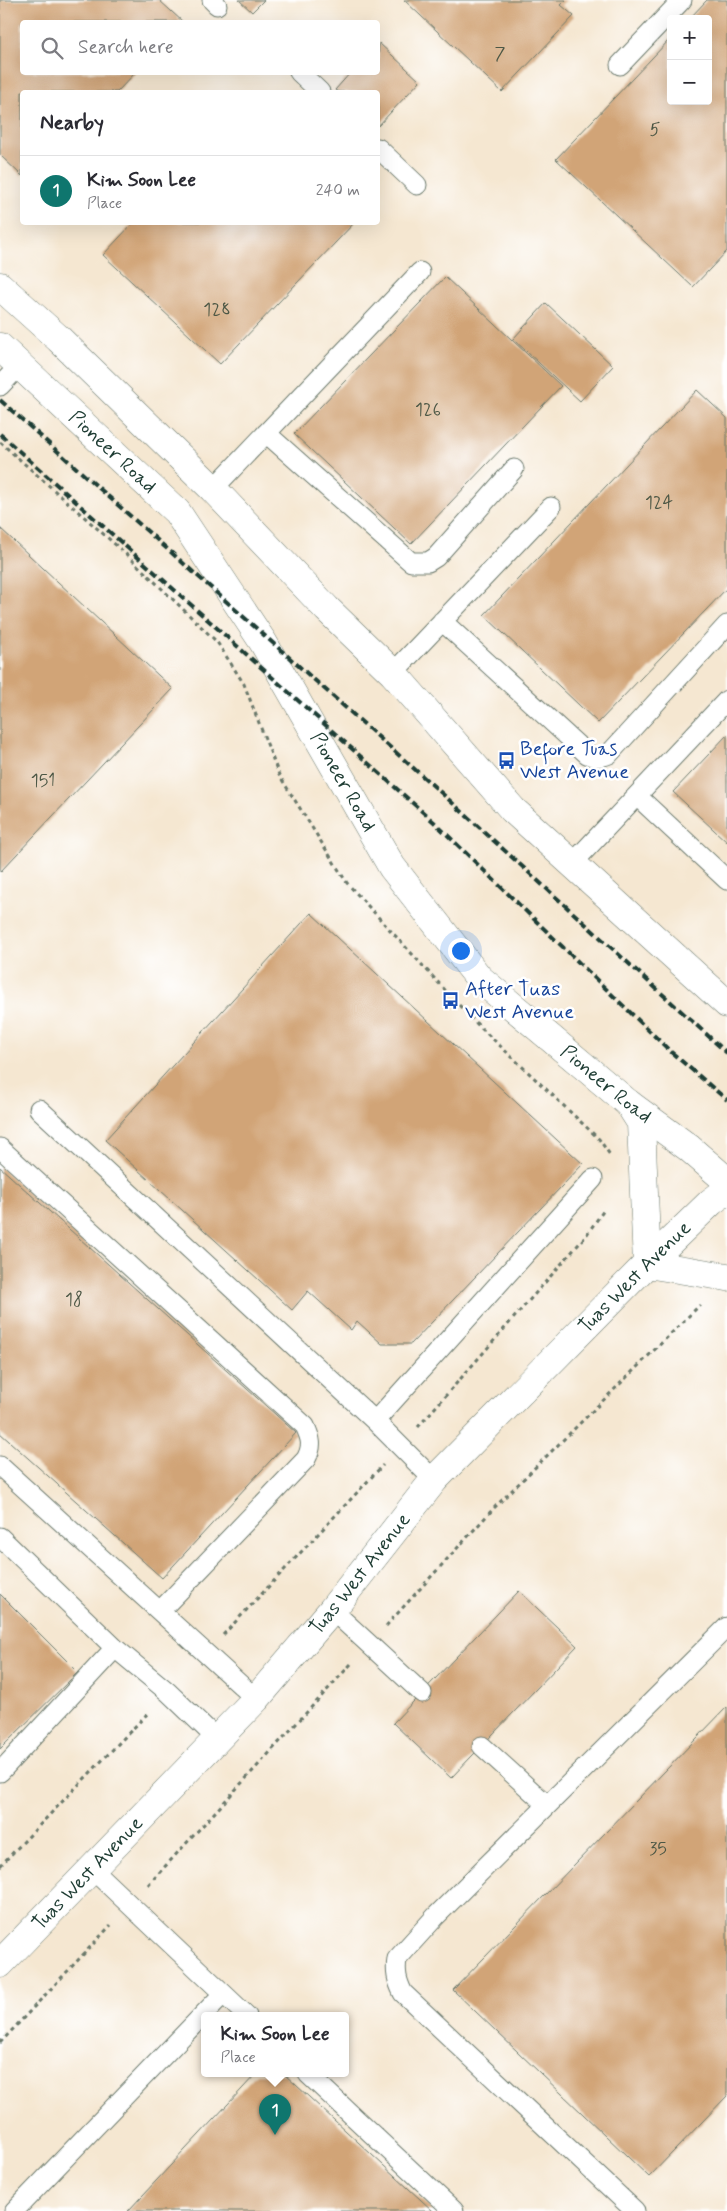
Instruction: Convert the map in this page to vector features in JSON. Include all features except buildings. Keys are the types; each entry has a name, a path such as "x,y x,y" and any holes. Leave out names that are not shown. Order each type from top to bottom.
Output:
{"street":[{"path":"0,286 59,339 213,489 327,609 393,672 513,810 727,1004"},
{"name":"Pioneer Road","path":"0,347 21,364 176,512 262,642 392,867 479,978 629,1104 689,1148 727,1181"},
{"path":"629,1104 641,1123 648,1264 727,1276"},
{"name":"Tuas West Avenue","path":"0,1964 256,1700 332,1610 434,1480 648,1264 711,1202 727,1190"}],"lane":[{"path":"620,65 682,0"},
{"path":"302,75 318,90"},
{"path":"380,150 417,185"},
{"path":"213,489 420,272"},
{"path":"0,386 21,364"},
{"path":"266,433 411,562 428,562 436,557 514,469"},
{"path":"393,672 551,506"},
{"path":"442,622 587,754 594,758 602,758 609,754 727,625"},
{"path":"572,864 727,700"},
{"path":"637,796 727,880"},
{"path":"39,1109 375,1421 434,1480"},
{"path":"0,1148 305,1426 310,1437 312,1448 306,1459 160,1611"},
{"path":"375,1421 593,1179"},
{"path":"0,1466 256,1700"},
{"path":"0,1537 115,1648 168,1692 218,1740"},
{"path":"332,1610 370,1643 422,1693"},
{"path":"635,2211 403,1993 397,1982 397,1959 436,1916 727,1627"},
{"path":"0,1772 115,1648"},
{"path":"482,1746 548,1805"},
{"path":"93,1870 243,2012"},
{"path":"206,2012 223,1994"},
{"path":"14,2211 201,2017"},
{"path":"311,2077 454,2211"}],"path":[{"path":"0,442 127,555 217,642 244,684 279,775 347,883 479,1026 600,1139 615,1162"},
{"path":"206,1653 400,1446 585,1236 606,1208"},
{"path":"0,2043 130,1905 494,1508 702,1303"},
{"path":"0,1866 168,1692"}],"railway":[{"path":"0,400 447,798 727,1053"},
{"path":"0,434 434,822 670,1051 727,1100"}],"place":[{"name":"Before Tuas West Avenue","path":"506,761"},
{"name":"After Tuas West Avenue","path":"451,1001"},
{"name":"Kim Soon Lee","path":"275,2135"}]}
